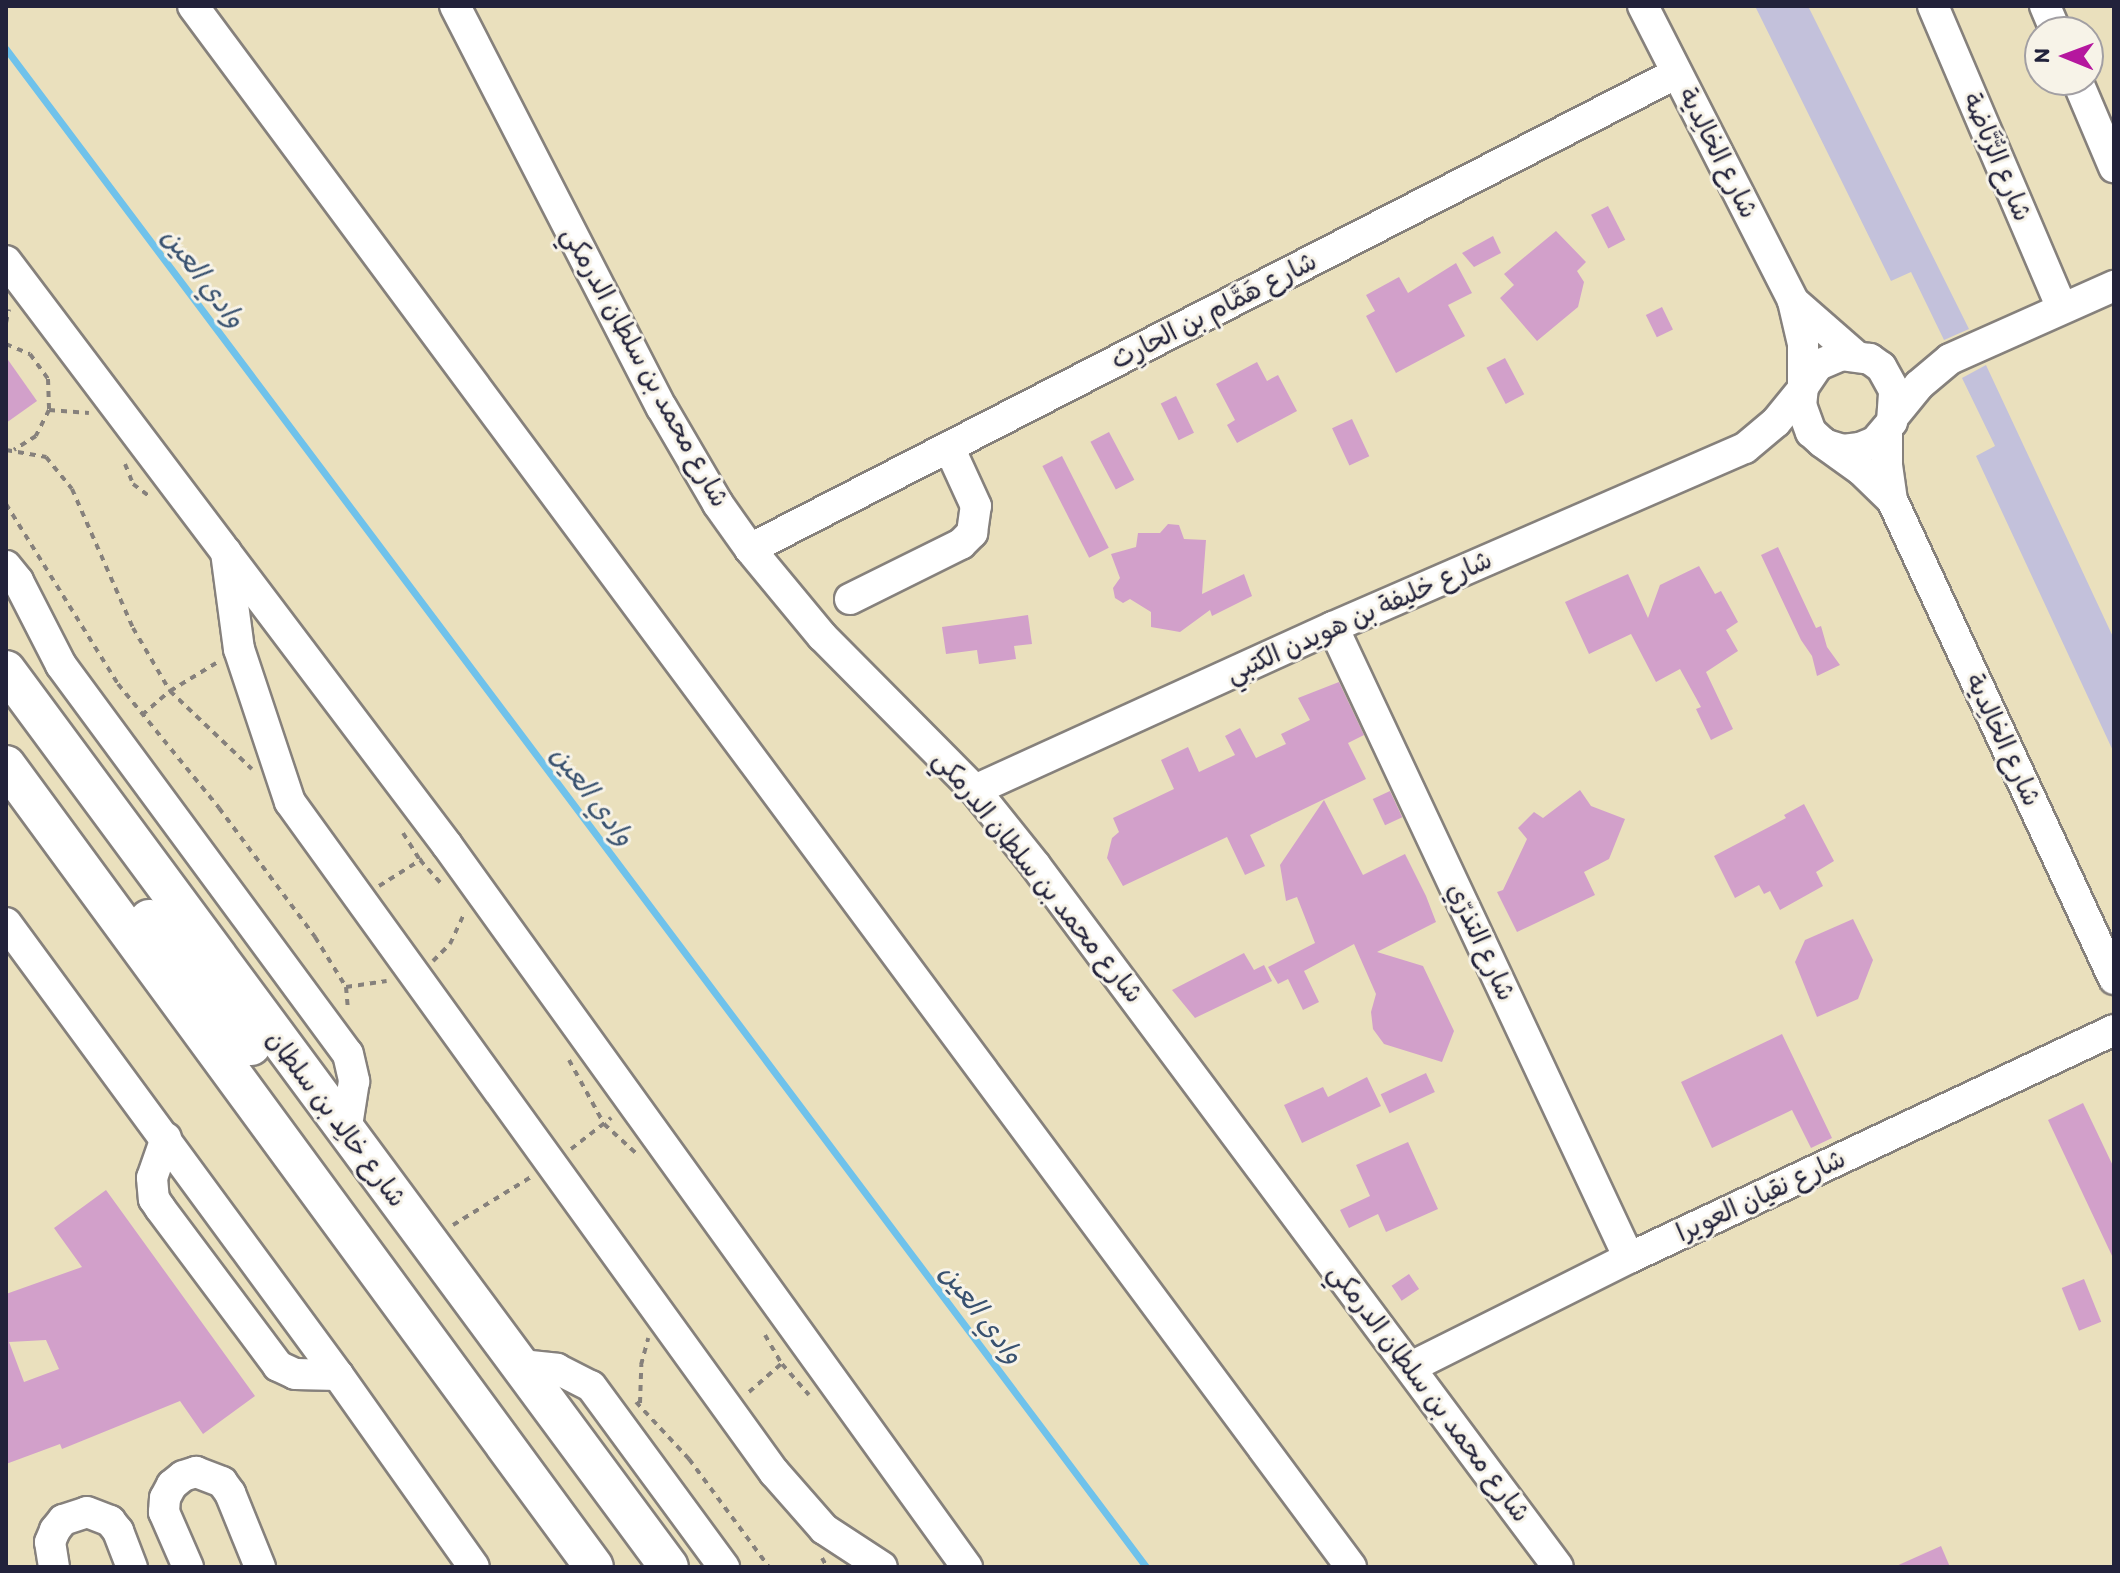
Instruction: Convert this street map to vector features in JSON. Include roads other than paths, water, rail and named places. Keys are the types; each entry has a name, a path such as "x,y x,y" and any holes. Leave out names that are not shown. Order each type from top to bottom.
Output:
{"main road":[{"name":"شارع خالِد بن سلطان","path":"6,670 669,1567"},
{"path":"6,765 594,1567"},
{"path":"47,822 77,840 104,864 253,1049 267,1051 278,1042"}],"street":[{"path":"193,6 1351,1567"},
{"name":"شارع محمد بن سلطان الدرمكي","path":"455,6 662,408 703,480 750,549 822,636 975,790 1044,877 1558,1567"},
{"name":"شارع الخالِدية","path":"1643,6 1793,301 1803,344 1802,389"},
{"name":"شارع الرُّبَّاضة","path":"1933,6 2062,308"},
{"name":"شارع هَمَّام بن الحارِث","path":"750,549 1677,73"},
{"path":"2084,96 2114,167"},
{"path":"6,261 447,845 967,1567"},
{"path":"1950,359 1842,355 1818,365 1802,389 1804,419 1825,444 1843,450 1875,442 1919,385 1950,359 2114,286"},
{"name":"شارع الخالِدية","path":"1793,301 1862,357"},
{"path":"1862,357 1881,367 1894,390 1890,423"},
{"name":"شارع خليفة بن هويدن الكتبي","path":"975,790 1333,627 1745,448 1776,422 1802,389"},
{"name":"شارع الخالِدية","path":"1890,423 1887,465 1892,500 2114,979"},
{"name":"شارع الخالِدية","path":"1825,444 1861,470 1892,500"},
{"name":"شارع خليفة بن هويدن الكتبي","path":"1745,448 1825,444"},
{"path":"850,599 961,544 972,533 976,506 949,447"},
{"path":"225,550 239,649 290,802 774,1472 824,1529 882,1567"},
{"path":"6,566 18,581 61,665 348,1054 354,1081 346,1132"},
{"name":"شارع التذرّي","path":"1333,627 1629,1258"},
{"path":"12,940 166,1138 474,1567"},
{"name":"شارع نقيان العويرا","path":"1411,1367 1629,1258 2114,1030"},
{"path":"166,1138 152,1178 152,1189 160,1208 278,1366 295,1374 338,1375"},
{"path":"521,1365 569,1373 600,1395 724,1567"},
{"path":"188,1567 164,1512 165,1498 172,1485 196,1472 210,1474 222,1482 230,1493 260,1567"},
{"path":"54,1567 50,1542 55,1530 63,1520 87,1512 110,1521 132,1567"}],"waterway":[{"name":"وادي العين","path":"6,49 1146,1567"}]}
